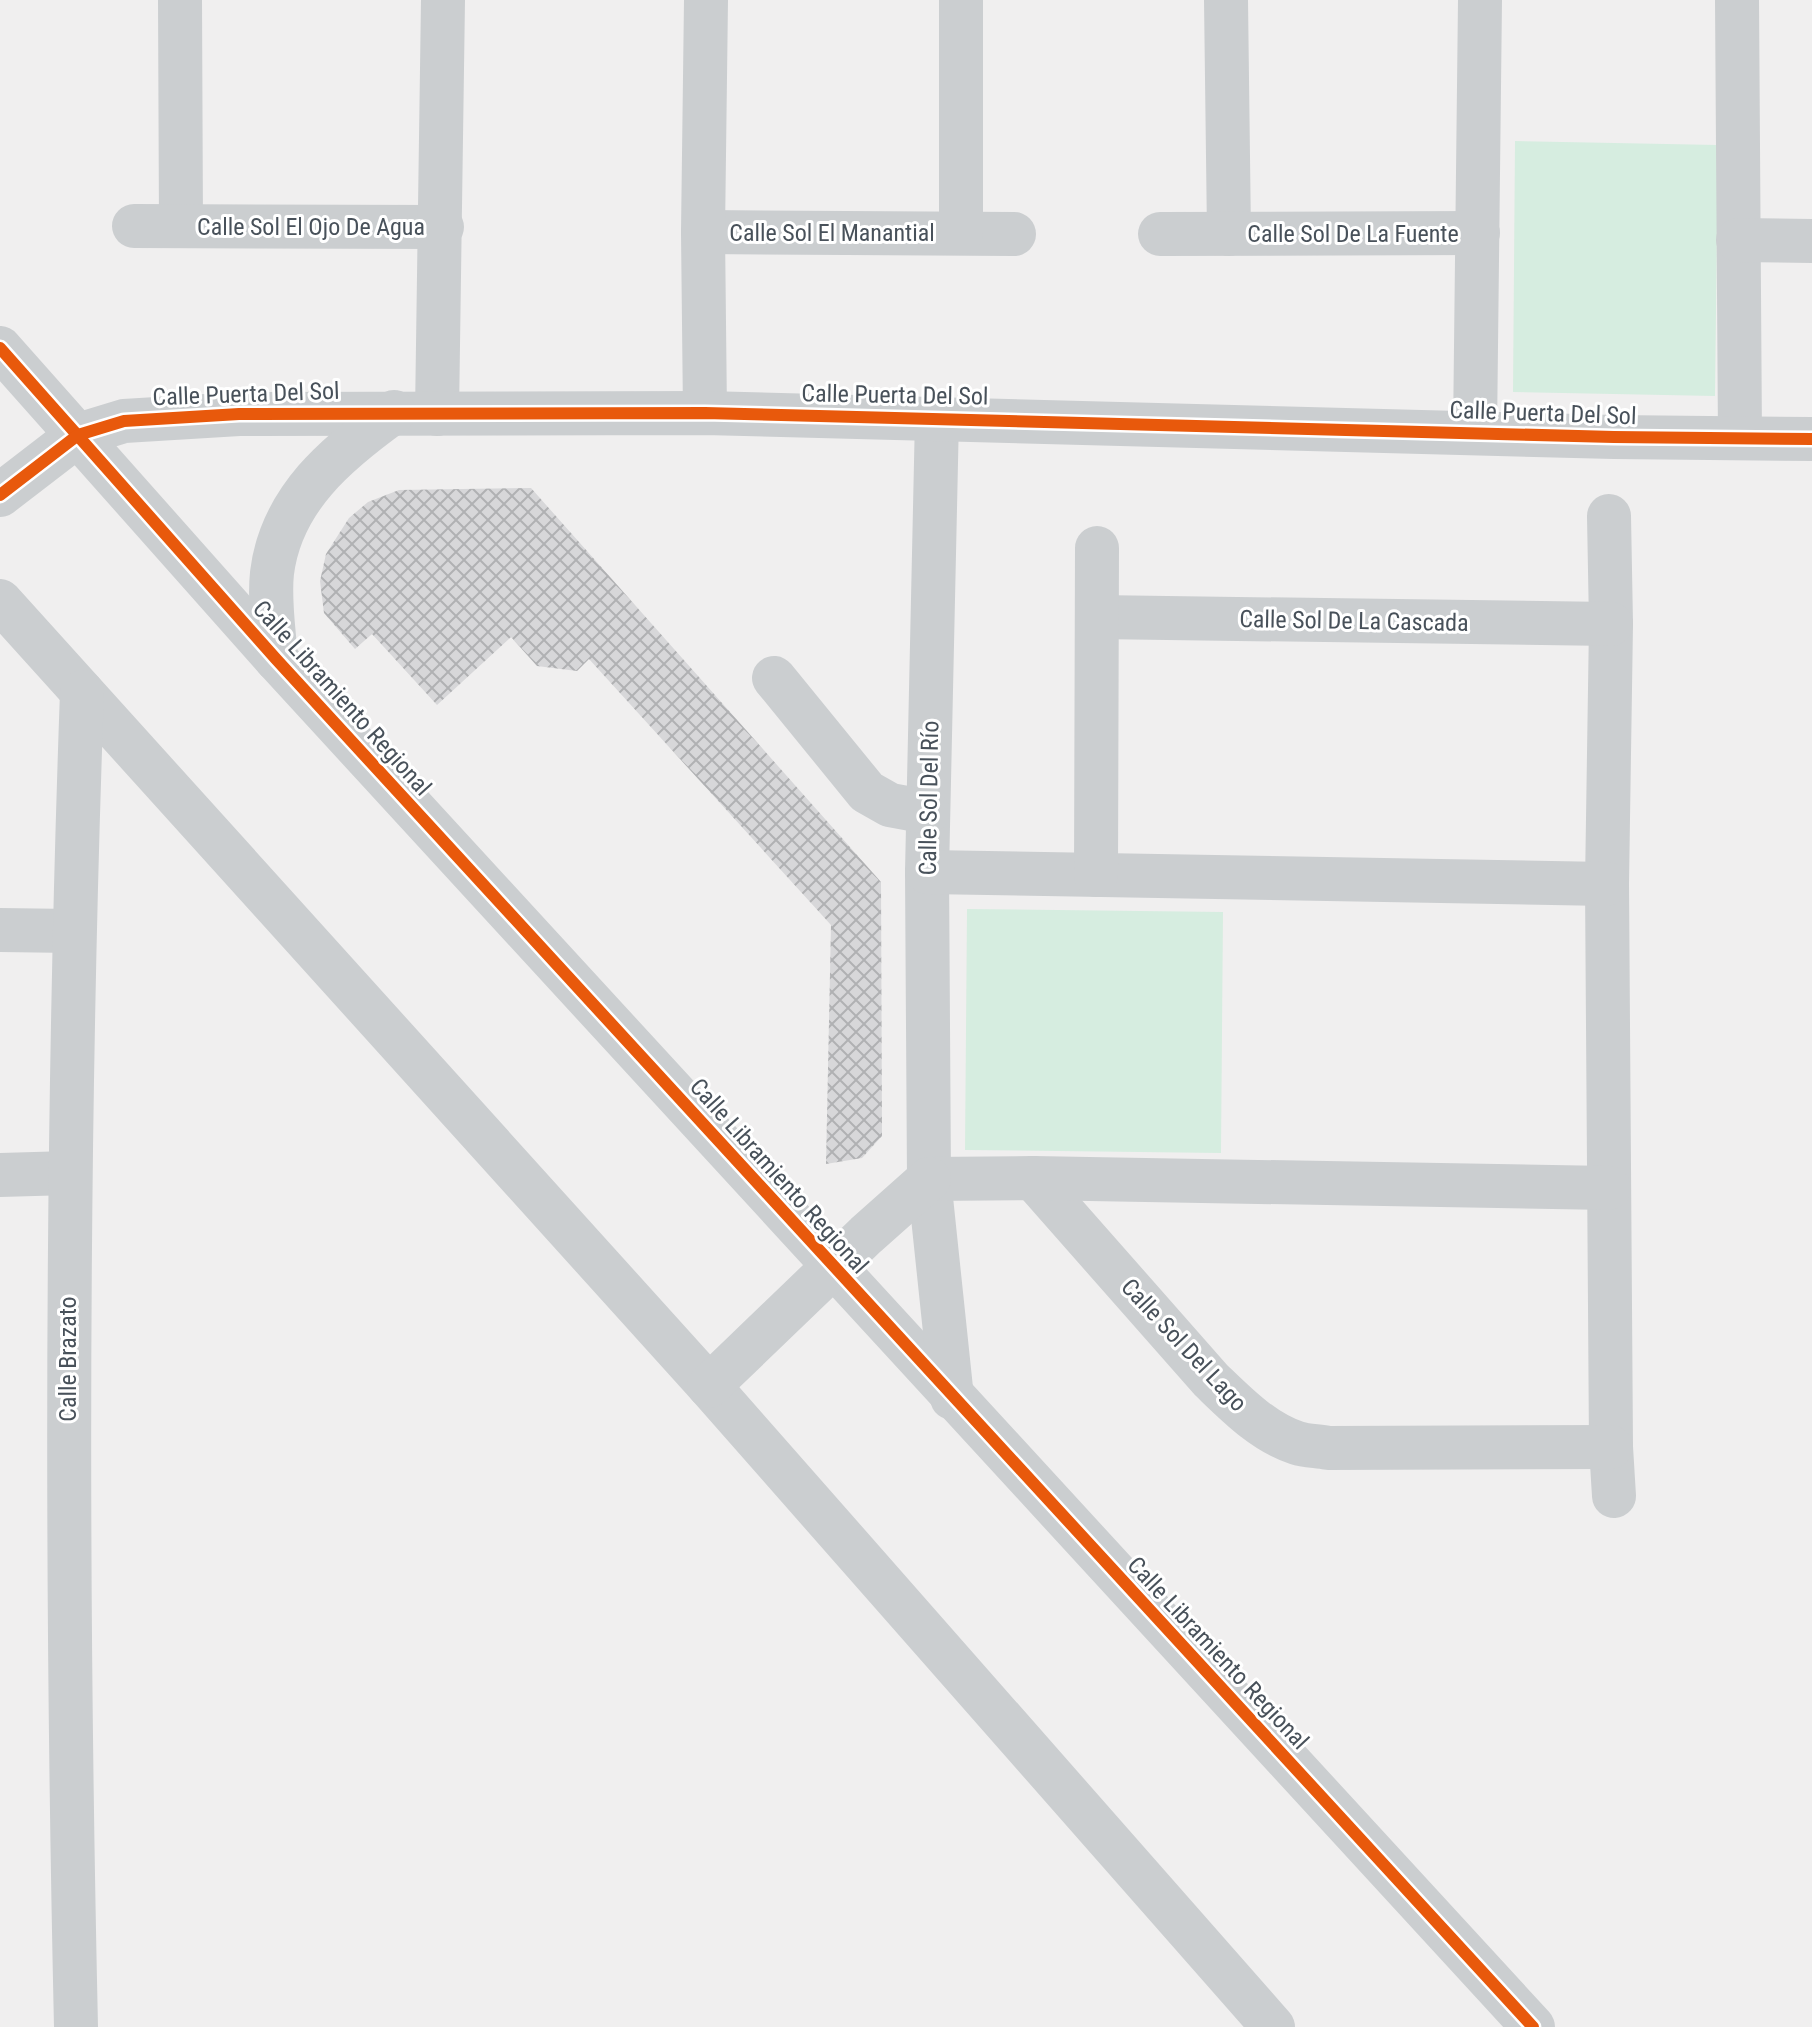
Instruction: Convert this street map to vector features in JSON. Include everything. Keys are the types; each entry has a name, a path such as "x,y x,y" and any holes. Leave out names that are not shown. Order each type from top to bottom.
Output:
{"street":[{"name":"Calle Sol El Ojo De Agua","path":"180,0 181,226"},
{"name":"Calle Sol El Ojo De Agua","path":"437,414 443,0"},
{"name":"Calle Sol El Manantial","path":"705,413 703,232 706,0"},
{"name":"Calle Sol El Manantial","path":"961,0 961,233"},
{"name":"Calle Sol De La Fuente","path":"1226,0 1229,234"},
{"name":"Calle Sol De La Fuente","path":"1475,433 1480,0"},
{"path":"1737,0 1740,438"},
{"name":"Calle Sol El Ojo De Agua","path":"134,226 442,227"},
{"name":"Calle Sol El Manantial","path":"703,232 1014,234"},
{"name":"Calle Sol De La Fuente","path":"1160,234 1478,233"},
{"path":"1738,240 1812,241"},
{"name":"Calle Libramiento Regional","path":"0,348 276,659 1533,2027"},
{"path":"276,659 272,574 281,532 299,498 329,463 394,412"},
{"name":"Calle Puerta Del Sol","path":"0,495 78,435 124,421 179,416 394,412 705,413 1812,439"},
{"name":"Calle Sol Del Río","path":"937,417 927,872 929,1179 952,1398"},
{"path":"1609,516 1611,624 1607,884 1611,1447 1614,1496"},
{"path":"1096,875 1097,548"},
{"path":"0,601 709,1386 1273,2027"},
{"name":"Calle Sol De La Cascada","path":"1097,617 1611,624"},
{"path":"774,678 867,792 890,805 928,812"},
{"name":"Calle Brazato","path":"76,2027 69,1702 69,1173 73,931 82,692"},
{"path":"927,872 1607,884"},
{"path":"0,930 73,931"},
{"path":"0,1175 69,1173"},
{"name":"Calle Sol Del Lago","path":"1033,1178 1211,1380 1241,1409 1271,1431 1298,1444 1328,1448 1611,1447"},
{"path":"709,1386 929,1179 1609,1188"}],"green space":[{"path":"1515,141 1718,145 1715,396 1513,392"},
{"path":"967,909 1223,912 1221,1153 965,1150"}],"building":[{"path":"531,488 881,882 882,1136 862,1158 826,1164 831,925 589,659 577,671 537,666 511,637 437,705 372,634 355,649 324,613 320,581 326,554 349,518 368,502 399,490"}],"cycle path":[{"path":"0,348 276,659 1533,2027"},
{"path":"0,495 78,435 124,421 239,414 705,413 1614,437 1812,439"}]}
